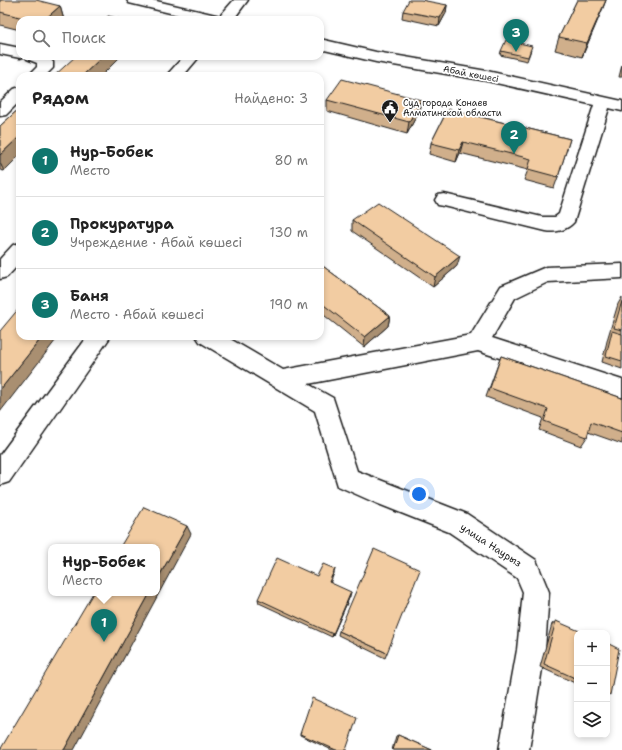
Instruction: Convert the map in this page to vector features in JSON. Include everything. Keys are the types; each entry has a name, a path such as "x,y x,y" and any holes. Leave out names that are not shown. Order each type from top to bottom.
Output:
{"street":[{"path":"134,0 200,16"},
{"path":"229,16 241,0"},
{"name":"Абай көшесі","path":"324,45 376,57 487,76 622,106"},
{"path":"0,48 16,52"},
{"path":"40,72 45,68 45,62 42,60"},
{"path":"178,72 188,60"},
{"path":"0,111 16,96"},
{"path":"444,200 542,224 557,225 564,221 567,217 603,102"},
{"path":"0,272 16,256"},
{"path":"478,342 508,292 546,275 622,271"},
{"path":"0,474 97,340"},
{"name":"улица Наурыз","path":"214,340 325,404 346,478 385,495 458,523 527,569 536,592 531,650 514,750"},
{"path":"283,379 478,342 622,389"}],"building":[{"path":"0,0 36,0 60,6 49,16 16,16 0,12"},
{"path":"409,0 421,0 447,5 440,18 403,11"},
{"path":"577,0 606,0 587,43 559,37"},
{"path":"506,40 532,46 528,57 501,51"},
{"path":"72,60 99,60 86,72 58,72"},
{"path":"342,79 421,100 409,122 327,100"},
{"path":"448,109 570,139 558,177 528,169 531,159 463,142 459,150 431,143"},
{"path":"16,112 16,140 0,155 0,126"},
{"path":"378,202 460,256 435,277 352,220"},
{"path":"324,267 390,316 365,337 324,305"},
{"path":"622,301 622,330 614,328"},
{"path":"16,312 16,340 40,340 0,390 0,331"},
{"path":"612,331 622,334 622,361 606,356"},
{"path":"501,356 622,398 622,433 591,422 587,437 544,421 548,409 490,388"},
{"path":"144,507 187,526 160,575 160,544 122,544"},
{"path":"374,549 420,570 387,653 339,631"},
{"path":"277,558 317,576 323,564 335,569 329,582 351,592 333,634 258,599"},
{"path":"91,596 148,596 64,750 0,750"},
{"path":"556,621 577,630 574,630 574,678 544,664"},
{"path":"610,644 619,649 610,695"},
{"path":"312,698 357,718 346,750 336,750 300,734"},
{"path":"398,735 432,750 393,750"}],"place":[{"name":"Баня","path":"516,52"},
{"name":"Суд города Конаев Алматинской области","path":"390,123"},
{"name":"Прокуратура","path":"514,154"},
{"name":"Нур-Бобек","path":"104,642"}]}
